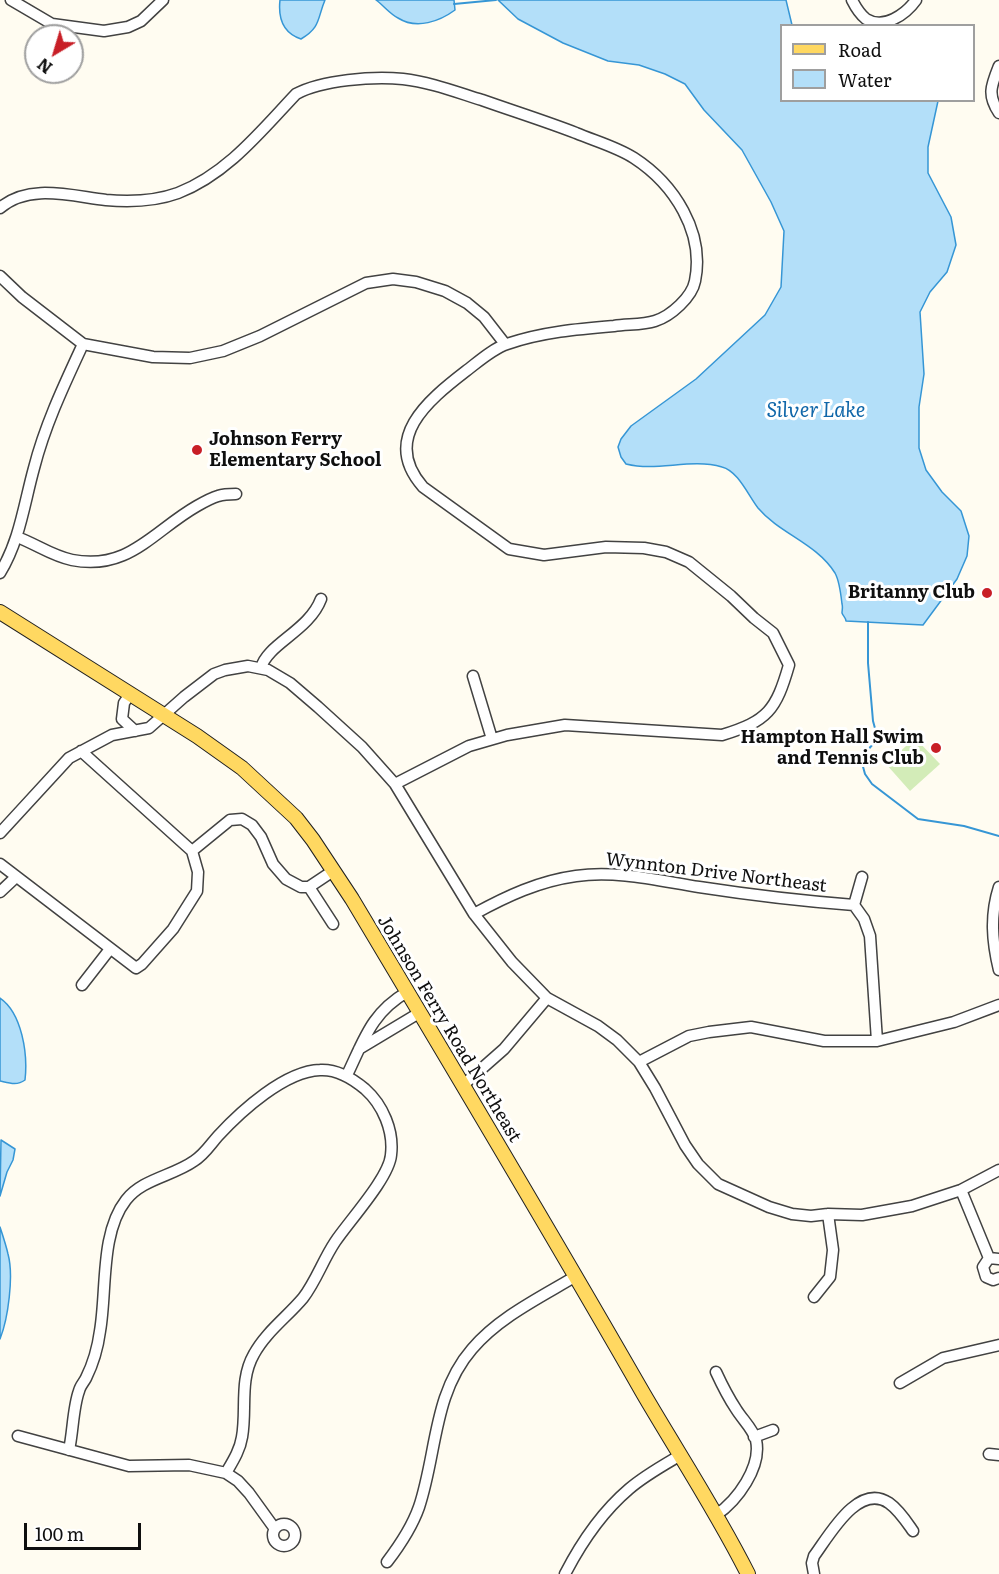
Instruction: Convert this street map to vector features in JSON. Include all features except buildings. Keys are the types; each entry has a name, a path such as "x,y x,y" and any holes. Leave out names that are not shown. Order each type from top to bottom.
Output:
{"main road":[{"name":"Johnson Ferry Road Northeast","path":"0,612 223,753 261,783 296,818 333,871 407,992 576,1276 748,1574"}],"street":[{"path":"11,0 52,24 104,32 128,27 141,21 163,0"},
{"path":"852,0 866,19 875,22 888,21 900,16 916,0"},
{"path":"999,66 990,92 991,99 999,113"},
{"path":"0,208 22,196 39,194 149,200 177,193 206,178 231,160 296,94 309,87 360,80 400,79 420,81 544,121 634,158 656,176 685,212 691,227 698,261 695,283 686,300 656,321 573,329 505,344 455,379 426,406 413,422 405,447 406,459 412,475 423,487 509,549 544,555 606,547 644,548 666,552 689,562 773,633 789,664 778,701 764,716 744,729 722,735 565,725 492,739 469,746 395,784"},
{"path":"0,276 22,297 83,344 153,357 190,358 223,351 366,283 393,279 416,282 445,291 467,303 484,316 505,344"},
{"path":"0,573 17,537 42,443 59,396 83,344"},
{"path":"17,537 71,560 110,561 125,556 142,546 187,512 209,499 236,494"},
{"path":"261,668 265,656 312,617 321,599"},
{"path":"0,833 69,758 112,735 149,728 163,714 214,674 236,667 261,668 277,675 318,707 362,747 395,784 474,914 512,962 548,998 598,1026 617,1040 639,1062 685,1146 698,1164 718,1184 769,1208 811,1216 862,1215 912,1206 961,1190 999,1170"},
{"path":"473,676 492,739"},
{"path":"112,735 122,719 124,703 130,694"},
{"path":"122,719 135,731"},
{"path":"0,864 136,968 173,929 197,891 198,872 192,850 81,751"},
{"path":"192,850 230,820 242,819 252,825 261,837 273,864 286,879 301,887 309,887 333,871"},
{"name":"Wynnton Drive Northeast","path":"474,914 509,895 542,883 577,876 623,876 797,901 854,905"},
{"path":"0,892 16,877"},
{"path":"862,877 854,905 864,919 870,936 877,1041"},
{"path":"309,887 333,924"},
{"path":"999,887 993,907 994,952 999,970"},
{"path":"82,985 110,949"},
{"path":"347,1076 364,1037 378,1014 407,992"},
{"path":"462,1086 504,1049 548,998"},
{"path":"639,1062 689,1036 709,1032 751,1027 824,1041 877,1041 954,1022 999,1005"},
{"path":"360,1049 419,1013"},
{"path":"69,1450 78,1392 87,1377 100,1331 113,1223 126,1200 138,1189 181,1169 203,1155 239,1115 284,1081 300,1074 321,1070 347,1076 369,1093 387,1121 392,1139 391,1159 384,1175 335,1243 303,1298 261,1343 253,1355 244,1383 242,1439 236,1456 226,1473"},
{"path":"961,1190 994,1258 983,1267 984,1274 989,1279 999,1278"},
{"path":"814,1297 830,1277 833,1250 828,1214"},
{"path":"387,1562 408,1532 419,1508 441,1410 451,1379 462,1362 472,1348 488,1333 576,1276"},
{"path":"900,1383 943,1358 999,1345"},
{"path":"716,1372 754,1437 756,1451 753,1469 748,1479 733,1500 716,1515"},
{"path":"754,1437 773,1430"},
{"path":"18,1436 129,1466 189,1465 226,1473 238,1481 249,1493 275,1529"},
{"path":"565,1574 584,1540 605,1513 629,1489 679,1456"},
{"path":"814,1574 812,1563 814,1556 855,1504 866,1499 887,1502 899,1512 913,1531"}],"green space":[{"name":"Hampton Hall Swim and Tennis Club","path":"915,738 940,764 910,791 886,764"}],"water":[{"path":"280,0 325,0 318,22 312,31 301,39 290,33 283,24"},
{"path":"376,0 454,0 455,10 435,21 420,24 405,22"},
{"name":"Silver Lake","path":"498,0 786,0 792,24 780,24 780,102 938,102 928,147 928,173 951,217 956,245 947,272 930,292 920,312 924,374 919,407 919,448 926,470 942,492 961,511 969,536 967,556 957,579 923,625 846,621 842,613 840,588 835,573 818,554 767,517 758,508 738,478 728,469 698,464 638,466 626,464 621,457 618,447 631,426 696,379 765,315 781,287 784,231 771,202 742,150 704,110 685,84 639,65 608,61 563,43 518,19"},
{"path":"0,998 14,1013 22,1035 26,1070 25,1080 19,1083 0,1081"},
{"path":"1,1140 15,1149 0,1196"},
{"path":"0,1227 10,1263 10,1285 8,1309 0,1339"}],"waterway":[{"path":"454,4 496,0"},
{"path":"868,622 868,663 876,732 873,744 866,752 862,763 865,774 872,784 918,819 964,826 999,836"}],"place":[{"name":"Johnson Ferry Elementary School","path":"197,450"},
{"name":"Britanny Club","path":"987,593"},
{"name":"Hampton Hall Swim and Tennis Club","path":"936,748"}]}
